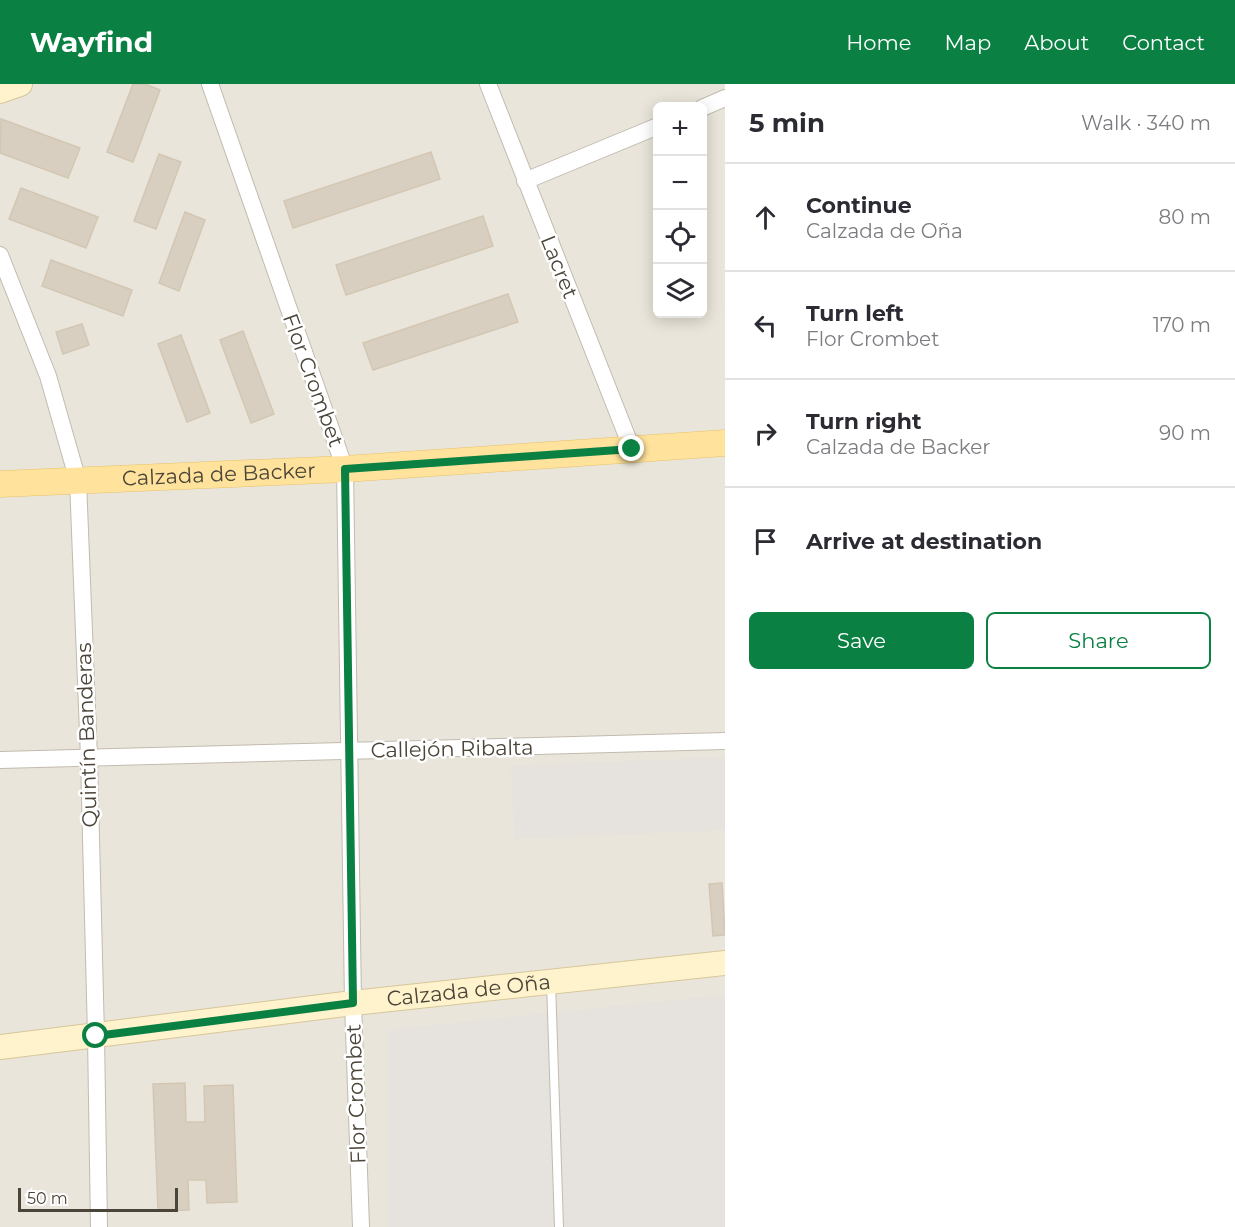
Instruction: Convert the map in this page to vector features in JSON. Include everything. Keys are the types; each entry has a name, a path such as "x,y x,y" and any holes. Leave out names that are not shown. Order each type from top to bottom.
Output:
{"main road":[{"name":"Calzada de Backer","path":"0,484 345,469 725,443"}],"street":[{"path":"0,91 20,84"},
{"name":"Flor Crombet","path":"210,84 345,469 353,1003 361,1227"},
{"name":"Lacret","path":"488,84 632,449"},
{"path":"707,106 725,98"},
{"path":"525,181 653,128"},
{"name":"Quintín Banderas","path":"0,255 48,375 78,481 89,758 99,1227"},
{"name":"Callejón Ribalta","path":"0,760 725,741"},
{"name":"Calzada de Oña","path":"0,1047 353,1003 725,963"}],"lane":[{"path":"551,982 559,1227"}],"shaded area":[{"path":"0,84 725,84 725,1227 0,1227"},
{"path":"725,757 725,830 514,839 511,766"},
{"path":"725,995 725,1227 388,1227 388,1030"}],"building":[{"path":"133,84 145,84 160,90 133,162 107,152"},
{"path":"1,119 80,148 68,178 0,153"},
{"path":"431,152 440,179 293,228 284,201"},
{"path":"159,154 181,162 156,229 134,221"},
{"path":"21,188 98,217 86,248 9,219"},
{"path":"185,212 205,220 179,291 159,283"},
{"path":"483,216 493,246 346,295 336,265"},
{"path":"51,260 132,290 123,316 42,286"},
{"path":"508,294 518,322 373,370 363,343"},
{"path":"82,324 89,345 63,354 56,332"},
{"path":"243,331 274,414 251,423 220,340"},
{"path":"181,335 210,413 187,422 158,344"},
{"path":"722,883 725,935 713,936 709,884"},
{"path":"185,1083 186,1122 205,1122 204,1086 233,1085 237,1202 207,1203 206,1180 188,1180 189,1210 158,1211 153,1084"}],"route":[{"path":"96,1036 353,1003 345,469 632,449"}]}
